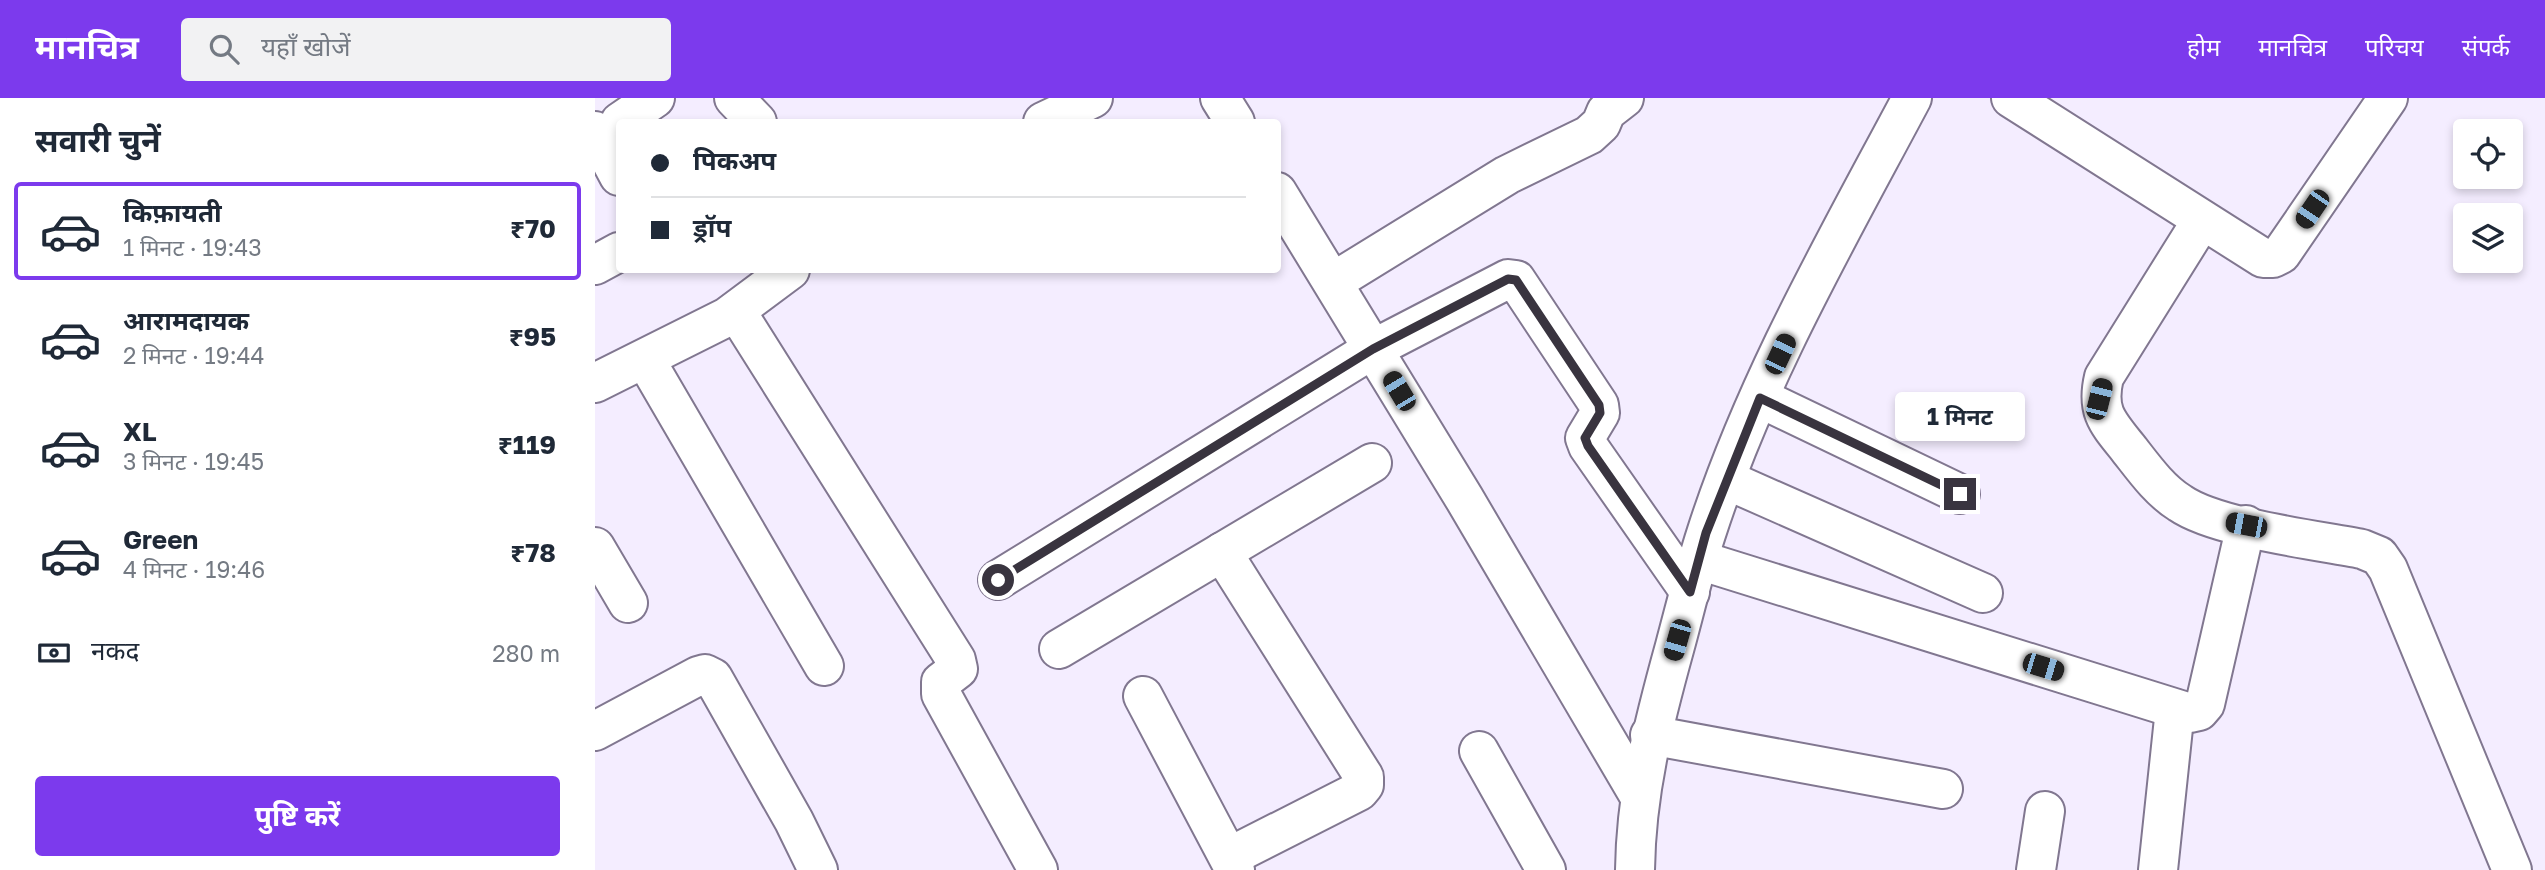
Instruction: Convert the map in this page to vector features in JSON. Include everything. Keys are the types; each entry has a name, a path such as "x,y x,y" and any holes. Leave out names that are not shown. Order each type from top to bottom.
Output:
{"street":[{"path":"624,119 655,98"},
{"path":"734,98 754,119"},
{"path":"1049,119 1093,98"},
{"path":"1220,98 1233,119"},
{"path":"1333,282 1507,175 1589,135 1601,124 1606,112 1624,98"},
{"path":"1635,870 1640,797 1650,735 1694,576 1727,480 1760,398 1821,268 1912,98"},
{"path":"2011,98 2263,258 2273,258 2281,254 2388,98"},
{"path":"606,131 616,166"},
{"path":"1281,198 1640,797"},
{"path":"2202,220 2104,377 2099,399 2107,421 2150,475 2179,503 2206,517 2362,549 2379,556 2388,569 2512,870"},
{"path":"595,265 616,254"},
{"path":"595,383 736,311 786,273"},
{"path":"998,580 1373,349 1508,279 1516,280 1599,405 1600,413 1585,438 1588,446 1694,576 2190,713 2199,711 2205,704 2246,525"},
{"path":"736,311 956,660 958,669 941,682 941,694 1038,870"},
{"path":"645,359 824,666"},
{"path":"1760,398 1960,494"},
{"path":"1059,649 1372,463"},
{"path":"1727,480 1983,593"},
{"path":"595,547 628,603"},
{"path":"1143,696 1232,864 1359,791 1364,785 1364,777 1222,552"},
{"path":"595,731 698,676 705,674 713,678 794,821 818,870"},
{"path":"2158,870 2175,709"},
{"path":"1650,735 1943,789"},
{"path":"1479,751 1546,870"},
{"path":"2036,870 2045,811"}],"route":[{"path":"998,580 1373,349 1508,279 1516,280 1599,405 1600,413 1585,438 1588,446 1690,592 1706,533 1760,398 1960,494"}]}
